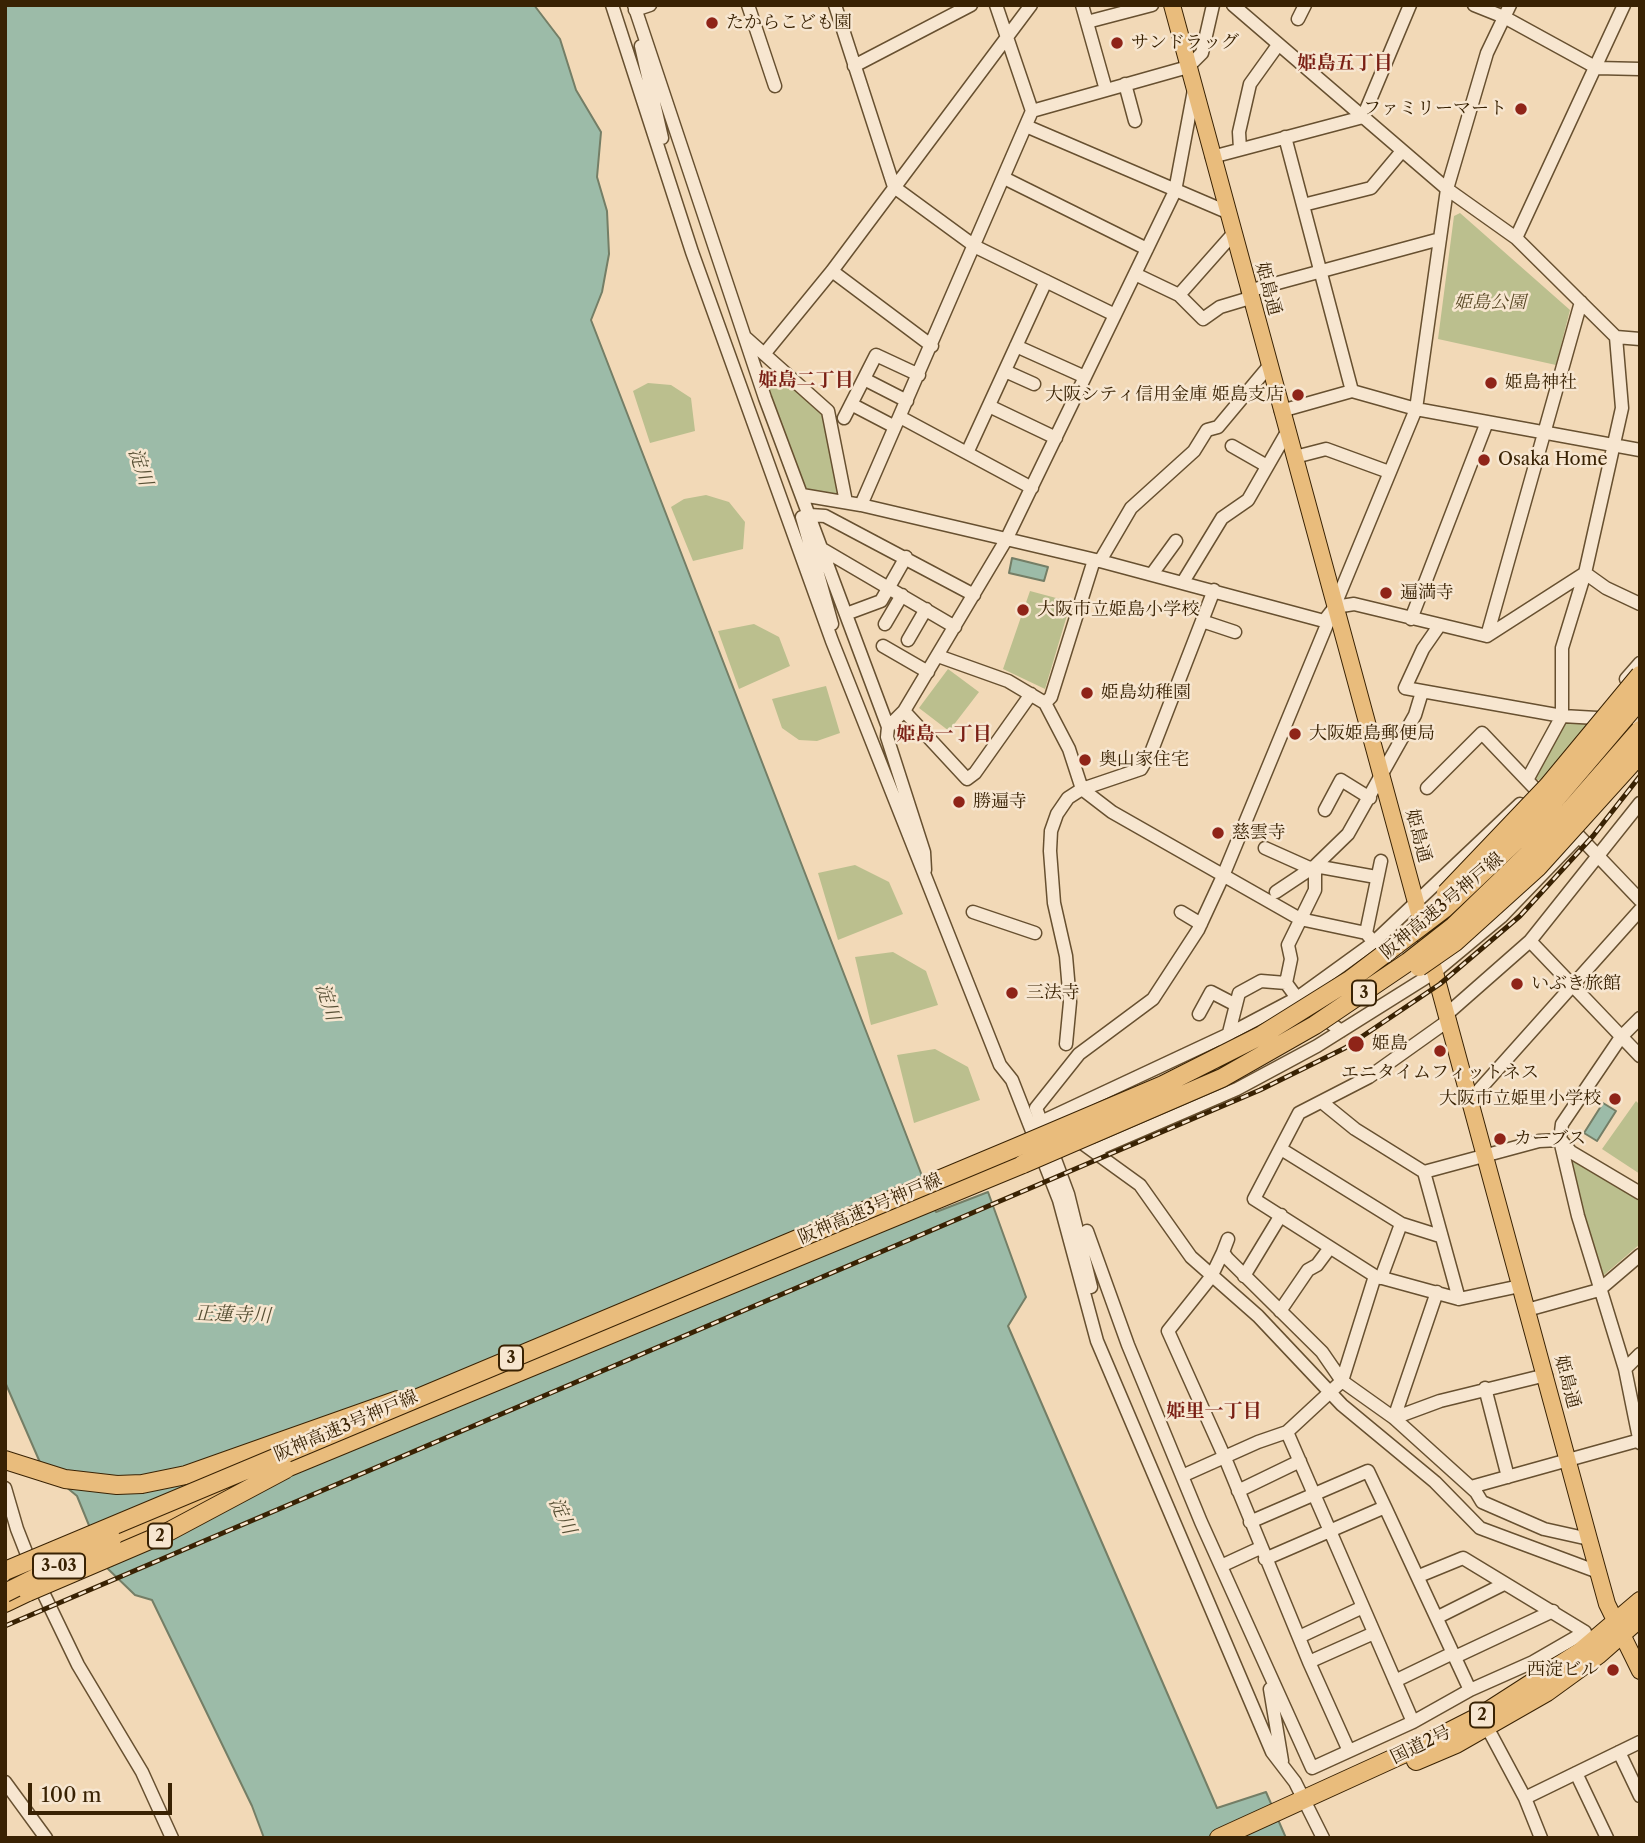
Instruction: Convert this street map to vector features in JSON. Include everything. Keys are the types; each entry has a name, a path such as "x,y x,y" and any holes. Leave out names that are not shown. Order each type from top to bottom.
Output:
{"highway":[{"name":"3","path":"1350,980 1448,891 1512,824 1583,745 1640,675"},
{"name":"阪神高速3号神戸線","path":"5,1584 112,1532 426,1393 1163,1084 1262,1035 1350,980 1445,908 1494,863 1576,778 1640,700"},
{"name":"阪神高速3号神戸線","path":"5,1571 286,1469 1023,1164 1222,1078 1360,996 1454,926 1551,832 1640,730"},
{"name":"3","path":"1222,1078 1272,1056 1455,942 1538,867 1640,754"},
{"path":"5,1460 65,1479 117,1485 142,1484 187,1475 375,1406 426,1393"},
{"name":"2","path":"5,1603 166,1533 286,1469"},
{"path":"5,1560 112,1532"},
{"name":"3-03","path":"5,1593 112,1532"},
{"name":"国道2号","path":"1219,1838 1302,1807 1487,1727 1547,1692 1619,1629 1640,1601"},
{"name":"国道2号","path":"1247,1838 1482,1715 1640,1618"}],"main road":[{"name":"姫島通","path":"1172,5 1598,1572 1619,1629 1640,1671"}],"street":[{"path":"612,5 715,317 832,641 926,884 1000,1065 1012,1080 1031,1125 1059,1200 1097,1341 1267,1740 1283,1765 1302,1807 1323,1838"},
{"path":"635,8 650,5"},
{"path":"748,5 775,86"},
{"path":"835,5 894,187 976,247 1115,315"},
{"path":"854,66 971,5"},
{"path":"861,505 976,247 1032,111 996,5"},
{"path":"765,353 832,271 1031,5"},
{"path":"1082,5 1106,90"},
{"path":"1087,22 1152,5"},
{"path":"1032,111 1188,66 1202,53 1213,5"},
{"path":"1041,1122 1227,1035 1297,998 1416,903 1531,784 1562,716 1562,648 1586,573 1622,408 1616,337 1516,239 1447,189 1233,5"},
{"path":"1298,19 1305,5"},
{"path":"1363,117 1410,5"},
{"path":"1474,5 1507,11 1597,68 1640,69"},
{"path":"1516,239 1624,5"},
{"path":"635,8 644,62 663,138 665,166"},
{"path":"635,8 745,337 888,727 887,737 924,852 926,884"},
{"path":"1097,1341 1083,1247 1036,1108 1079,1054 1153,999 1201,923 1223,876 1416,409 1447,189 1486,53 1507,11"},
{"path":"1240,149 1239,132 1250,84 1278,45"},
{"path":"1125,84 1135,121"},
{"path":"888,727 904,711 1006,540 1175,191 1194,90"},
{"path":"1212,157 1363,117"},
{"path":"1026,126 1227,212"},
{"path":"1284,137 1352,391"},
{"path":"1303,205 1371,188 1402,151"},
{"path":"1004,178 1147,249"},
{"path":"1179,295 1233,234"},
{"path":"1135,274 1179,295 1203,319 1215,309 1249,295 1322,271 1440,239"},
{"path":"832,271 932,346"},
{"path":"967,453 1046,281"},
{"path":"1487,636 1581,302"},
{"path":"745,337 828,411 846,502"},
{"path":"1616,337 1640,339"},
{"path":"1016,346 1085,377"},
{"path":"844,418 876,355 919,375"},
{"path":"1045,703 1051,697 1097,560 1131,508 1194,452 1207,430 1218,427 1269,366"},
{"path":"1005,371 1034,384"},
{"path":"864,379 907,401"},
{"path":"1281,411 1352,391 1416,409 1640,450"},
{"path":"851,404 967,453 1032,488"},
{"path":"989,407 1056,438"},
{"path":"1411,619 1487,422"},
{"path":"1183,582 1222,519 1248,500 1287,432"},
{"path":"1232,446 1268,466"},
{"path":"1295,457 1326,449 1389,472"},
{"path":"802,495 798,497 832,620 832,641"},
{"path":"802,495 861,505 1097,560 1324,621 1335,607 1354,604 1487,636 1586,573"},
{"path":"810,515 825,516 974,595"},
{"path":"1152,574 1175,541"},
{"path":"822,549 955,627"},
{"path":"846,614 881,601 906,557"},
{"path":"1586,573 1606,588 1640,604"},
{"path":"1066,1044 1070,1002 1049,850 1057,814 1068,798 1082,789 1141,769 1152,750 1214,590"},
{"path":"885,624 902,594"},
{"path":"908,640 926,609"},
{"path":"1202,621 1235,632"},
{"path":"1438,626 1423,649 1405,688 1562,716 1597,718"},
{"path":"883,646 928,672"},
{"path":"938,656 1008,681 1045,703 1069,749 1082,789 1112,812 1300,919 1369,938"},
{"path":"1531,784 1543,785 1640,663"},
{"path":"1276,892 1313,868 1348,834 1415,715 1422,692"},
{"path":"904,711 967,779 975,773 1031,694"},
{"path":"1427,788 1482,733 1640,900"},
{"path":"1325,810 1341,780 1370,798"},
{"path":"1520,1286 1459,1300 1378,1277 1329,1249 1254,1199 1299,1113 1369,1077 1448,1017 1530,941 1640,803"},
{"path":"1093,1151 1212,1101 1341,1031 1435,972 1501,917 1579,836"},
{"path":"1265,848 1313,868 1376,877"},
{"path":"1369,938 1376,877 1381,861"},
{"path":"1313,868 1315,890 1288,945 1291,959 1286,982 1297,998 1341,1031"},
{"path":"1471,1099 1640,910"},
{"path":"973,912 1035,933"},
{"path":"1181,912 1201,923"},
{"path":"1530,941 1640,1056"},
{"path":"1212,1101 1239,993 1253,983 1286,982"},
{"path":"1199,1014 1210,992 1236,1005"},
{"path":"1471,1487 1640,1442 1625,1368 1562,1158 1560,1139 1562,1124 1621,1037 1640,1018"},
{"path":"1323,1103 1354,1129 1424,1172 1459,1300"},
{"path":"1041,1122 1064,1130 1140,1185 1191,1257 1210,1277 1258,1316 1360,1422 1435,1482 1480,1528 1598,1572"},
{"path":"1424,1172 1539,1141 1560,1139"},
{"path":"1560,1139 1571,1152 1640,1193"},
{"path":"1281,1149 1401,1224 1440,1236"},
{"path":"1244,1276 1281,1215"},
{"path":"1084,1220 1101,1275 1182,1476 1312,1768 1533,1662 1585,1632 1463,1558 1419,1576"},
{"path":"1182,1476 1287,1432 1342,1381 1378,1277 1401,1224"},
{"path":"1228,1239 1210,1277 1168,1331 1349,1751"},
{"path":"1280,1311 1308,1270 1317,1265 1329,1249"},
{"path":"1223,1252 1322,1352 1342,1381 1394,1418 1471,1487 1482,1502 1544,1529 1589,1539"},
{"path":"1527,1310 1600,1290 1640,1255"},
{"path":"1394,1418 1437,1292"},
{"path":"1625,1368 1640,1354"},
{"path":"1394,1418 1485,1388 1546,1375"},
{"path":"1485,1388 1507,1477"},
{"path":"1287,1432 1413,1721"},
{"path":"1238,1491 1300,1461"},
{"path":"1250,1522 1368,1471 1470,1690"},
{"path":"5,1488 17,1529 52,1611 78,1665 142,1772 172,1838"},
{"path":"1221,1566 1330,1532 1385,1507"},
{"path":"1438,1617 1504,1584"},
{"path":"1299,1637 1363,1607"},
{"path":"1395,1681 1553,1611"},
{"path":"1309,1662 1374,1633"},
{"path":"1268,1673 1283,1765"},
{"path":"1487,1727 1525,1798 1542,1838"},
{"path":"1525,1798 1640,1742"},
{"path":"1619,1752 1640,1796"},
{"path":"1576,1773 1607,1838"},
{"path":"5,1782 46,1838"}],"green space":[{"name":"姫島公園","path":"1460,213 1570,310 1556,365 1438,339 1454,216"},
{"path":"787,379 823,413 840,496 801,490 766,390"},
{"path":"648,383 671,385 691,398 695,431 650,443 633,391"},
{"path":"706,495 729,502 745,522 743,549 693,561 671,507 684,499"},
{"path":"1030,591 1071,602 1045,689 1003,669"},
{"path":"754,624 779,637 790,666 739,689 718,631"},
{"path":"948,669 979,692 949,731 919,708"},
{"path":"826,686 840,733 817,741 799,740 782,728 772,699"},
{"path":"1564,719 1591,724 1541,780 1535,780 1534,773"},
{"path":"855,865 889,882 903,914 838,940 818,873"},
{"path":"893,952 926,971 938,1005 871,1025 855,957"},
{"path":"935,1049 968,1067 980,1100 914,1123 897,1055"},
{"path":"1636,1101 1640,1105 1640,1174 1602,1149"},
{"path":"1566,1156 1640,1198 1640,1244 1604,1275 1599,1274"}],"water":[{"path":"5,5 534,5 560,39 576,90 601,132 597,177 607,211 609,254 602,292 591,320 936,1212 988,1192 1026,1297 1008,1326 1217,1808 1266,1792 1286,1838 264,1838 252,1806 152,1600 135,1595 106,1567 77,1496 42,1467 5,1382"},
{"path":"1012,558 1048,567 1044,581 1009,573"},
{"path":"1603,1103 1616,1111 1597,1141 1584,1133"}],"railway":[{"path":"5,1626 1260,1090 1345,1048 1440,984 1520,916 1593,836 1640,776"}],"place":[{"name":"たからこども園","path":"712,23"},
{"name":"サンドラッグ","path":"1117,43"},
{"name":"ファミリーマート","path":"1521,109"},
{"name":"姫島神社","path":"1491,383"},
{"name":"大阪シティ信用金庫 姫島支店","path":"1298,395"},
{"name":"Osaka Home","path":"1484,460"},
{"name":"遍満寺","path":"1386,593"},
{"name":"大阪市立姫島小学校","path":"1023,610"},
{"name":"姫島幼稚園","path":"1087,693"},
{"name":"大阪姫島郵便局","path":"1295,734"},
{"name":"奥山家住宅","path":"1085,760"},
{"name":"勝遍寺","path":"959,802"},
{"name":"慈雲寺","path":"1218,833"},
{"name":"いぶき旅館","path":"1517,984"},
{"name":"三法寺","path":"1012,993"},
{"name":"姫島","path":"1356,1044"},
{"name":"エニタイムフィットネス","path":"1440,1051"},
{"name":"大阪市立姫里小学校","path":"1615,1099"},
{"name":"カーブス","path":"1500,1139"},
{"name":"西淀ビル","path":"1613,1670"}],"district":[{"name":"姫島五丁目","path":"1345,64"},
{"name":"姫島二丁目","path":"806,381"},
{"name":"姫島一丁目","path":"944,735"},
{"name":"姫里一丁目","path":"1214,1412"}],"water label":[{"name":"淀川","path":"140,467"},
{"name":"淀川","path":"327,1002"},
{"name":"正蓮寺川","path":"233,1315"},
{"name":"淀川","path":"562,1516"}]}
